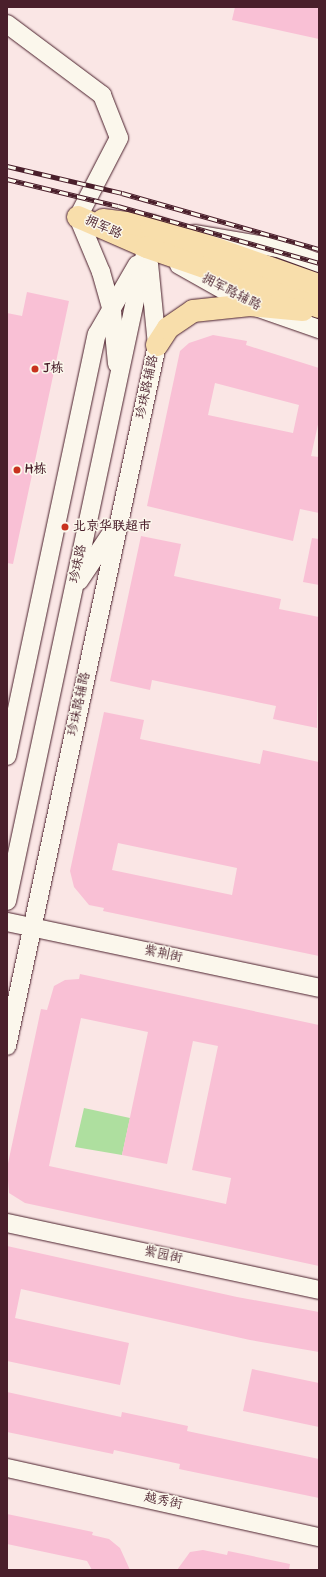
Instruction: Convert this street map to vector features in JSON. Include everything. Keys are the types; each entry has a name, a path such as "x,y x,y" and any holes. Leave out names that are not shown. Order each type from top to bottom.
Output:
{"main road":[{"name":"拥军路","path":"78,217 319,285"},
{"name":"拥军路","path":"149,237 319,307"},
{"path":"157,345 168,328 192,311 250,305 319,311"}],"street":[{"path":"7,24 102,96 120,138 78,217 101,272 112,311 118,380"},
{"path":"7,756 97,334 112,311 149,237 278,248 319,262"},
{"name":"拥军路辅路","path":"149,237 250,305 319,329"},
{"name":"珍珠路辅路","path":"7,1046 157,345 149,237"},
{"name":"珍珠路","path":"7,901 149,237"},
{"path":"74,588 119,520"},
{"name":"紫荆街","path":"7,922 319,988"},
{"name":"紫园街","path":"7,1223 319,1290"},
{"name":"越秀街","path":"7,1468 319,1537"}],"green space":[{"path":"84,1108 130,1118 122,1155 75,1147"}],"building":[{"path":"235,7 319,7 319,39 232,20"},
{"path":"27,292 69,301 13,564 7,563 7,313 22,316"},
{"path":"213,335 247,341 246,345 319,368 319,420 311,456 319,457 319,513 300,509 293,541 147,506 180,351 189,343","holes":["215,383 299,405 293,433 208,415"]},
{"path":"141,536 181,544 174,576 281,599 279,609 319,617 317,728 273,719 276,706 152,680 150,690 110,681"},
{"path":"312,538 319,539 319,585 303,582"},
{"path":"104,712 144,720 140,739 260,764 263,750 319,762 319,956 103,911 104,908 89,905 74,887 70,871","holes":["118,843 237,868 232,895 112,870"]},
{"path":"80,974 319,1025 319,1266 25,1203 9,1193 7,1168 41,1009 47,1010 54,986 65,980 79,979","holes":["81,1018 148,1032 122,1155 167,1164 193,1041 218,1046 192,1170 231,1178 226,1204 49,1166"]},
{"path":"7,1246 237,1297 319,1312 319,1352 250,1340 21,1289 15,1318 129,1343 120,1385 7,1361"},
{"path":"252,1369 319,1383 319,1427 243,1411"},
{"path":"7,1392 121,1417 122,1412 188,1426 187,1431 319,1459 319,1498 179,1469 180,1464 114,1450 113,1454 7,1432"},
{"path":"7,1514 93,1532 92,1535 109,1539 120,1548 130,1570 92,1570 87,1561 7,1544"},
{"path":"203,1550 227,1555 228,1551 290,1564 289,1570 177,1570 190,1552"}],"railway":[{"path":"7,166 122,193 319,249"},
{"path":"7,179 118,206 319,263"}],"place":[{"name":"J栋","path":"35,369"},
{"name":"H栋","path":"17,470"},
{"name":"北京华联超巿","path":"65,527"}]}
